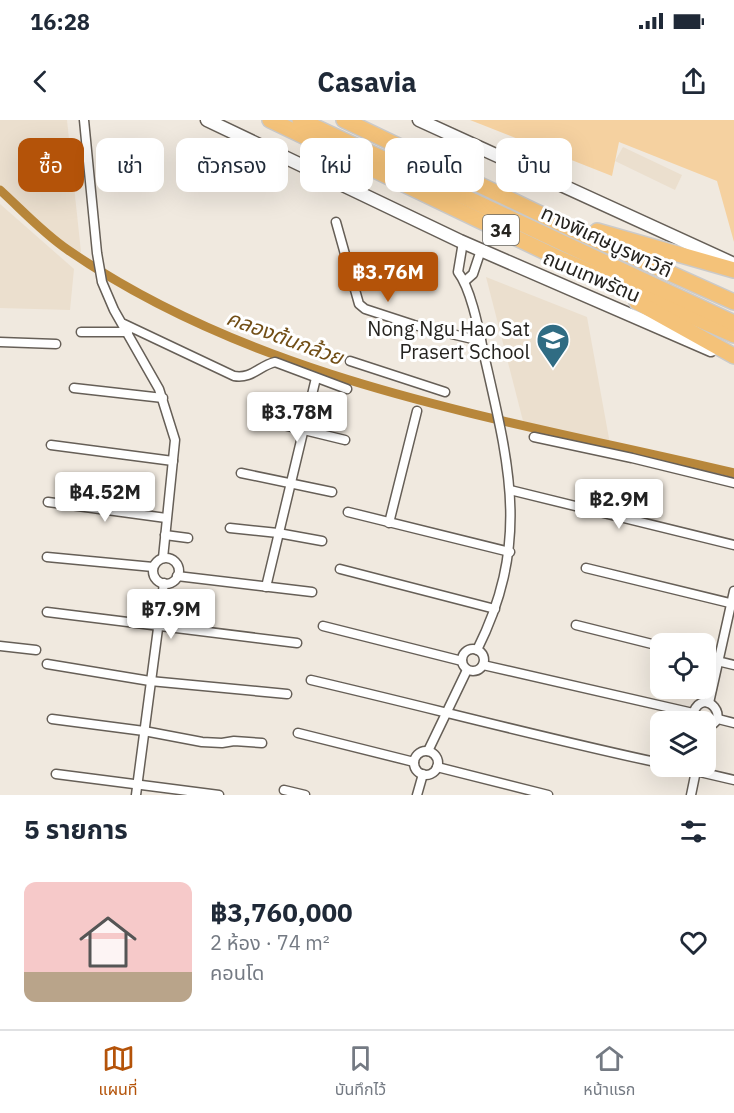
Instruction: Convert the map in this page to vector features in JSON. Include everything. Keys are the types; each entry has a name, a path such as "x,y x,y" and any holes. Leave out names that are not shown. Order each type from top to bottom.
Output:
{"highway":[{"name":"ถนนเทพรัตน","path":"270,120 556,257 734,335"},
{"name":"ทางพิเศษบูรพาวิถี","path":"300,120 734,323"},
{"name":"ทางพิเศษบูรพาวิถี","path":"344,120 576,231 734,302"},
{"name":"34","path":"360,120 597,231 734,291"},
{"path":"597,231 734,270"},
{"path":"556,257 734,358"}],"main road":[{"name":"ถนนเทพรัตน","path":"207,120 463,242 734,358"},
{"path":"419,120 734,264"}],"street":[{"path":"84,120 102,282 107,297 163,398 175,440 163,558"},
{"path":"336,222 359,304 366,309 414,325 481,341"},
{"path":"463,242 458,272 465,281 481,341 503,438 510,490 510,552 495,609 477,650"},
{"path":"465,281 472,274 481,250"},
{"path":"81,332 126,328 234,376 246,377 275,363 347,389"},
{"path":"0,342 56,344"},
{"path":"350,361 445,392"},
{"path":"266,587 316,378"},
{"path":"74,388 163,398"},
{"path":"389,523 417,411"},
{"path":"255,418 345,440"},
{"path":"534,437 734,483"},
{"path":"51,445 173,461"},
{"path":"241,473 332,492"},
{"path":"510,490 734,545"},
{"path":"48,502 166,518"},
{"path":"348,512 510,552"},
{"path":"230,528 322,541"},
{"path":"165,535 188,538"},
{"path":"47,556 153,567"},
{"path":"170,558 176,562 179,569 177,576 169,583 164,583 155,578 153,567 156,561 170,558"},
{"path":"340,568 495,609"},
{"path":"586,568 732,604"},
{"path":"177,576 312,592"},
{"path":"136,795 164,583"},
{"path":"709,703 734,591"},
{"path":"47,612 297,644"},
{"path":"576,625 650,644"},
{"path":"323,626 462,661 467,670"},
{"path":"0,646 36,650"},
{"path":"462,661 466,651 477,650"},
{"path":"467,670 478,670 483,665 484,658 477,650"},
{"path":"717,661 734,665"},
{"path":"47,664 150,681 287,694"},
{"path":"483,665 670,711"},
{"path":"428,751 467,670"},
{"path":"311,680 447,711 571,744 650,761"},
{"path":"696,711 697,705 709,703"},
{"path":"709,703 718,711 716,721"},
{"path":"52,719 144,731 202,742 234,741 262,744"},
{"path":"718,719 734,723"},
{"path":"298,733 414,762"},
{"path":"428,751 436,758 437,767 430,774 423,774 416,770 414,762 420,752 428,751"},
{"path":"437,767 548,795"},
{"path":"56,774 219,795"},
{"path":"417,795 423,774"},
{"path":"716,775 734,780"},
{"path":"691,795 694,777"},
{"path":"285,790 305,795"}],"shaded area":[{"path":"0,120 67,120 69,138 18,138 18,192 75,192 81,252 75,257 0,190"},
{"path":"470,120 734,120 734,242 717,181 619,142 612,176 572,160 572,138 516,138"},
{"path":"623,147 682,175 675,190 615,161"},
{"path":"0,204 74,269 70,310 0,308"},
{"name":"Nong Ngu Hao Sat Prasert School","path":"486,277 587,317 610,444 523,421"}],"waterway":[{"name":"คลองต้นกล้วย","path":"0,190 41,229 68,250 144,296 223,334 305,366 389,392 475,414 734,473"}],"place":[{"name":"Nong Ngu Hao Sat Prasert School","path":"553,369"}]}
